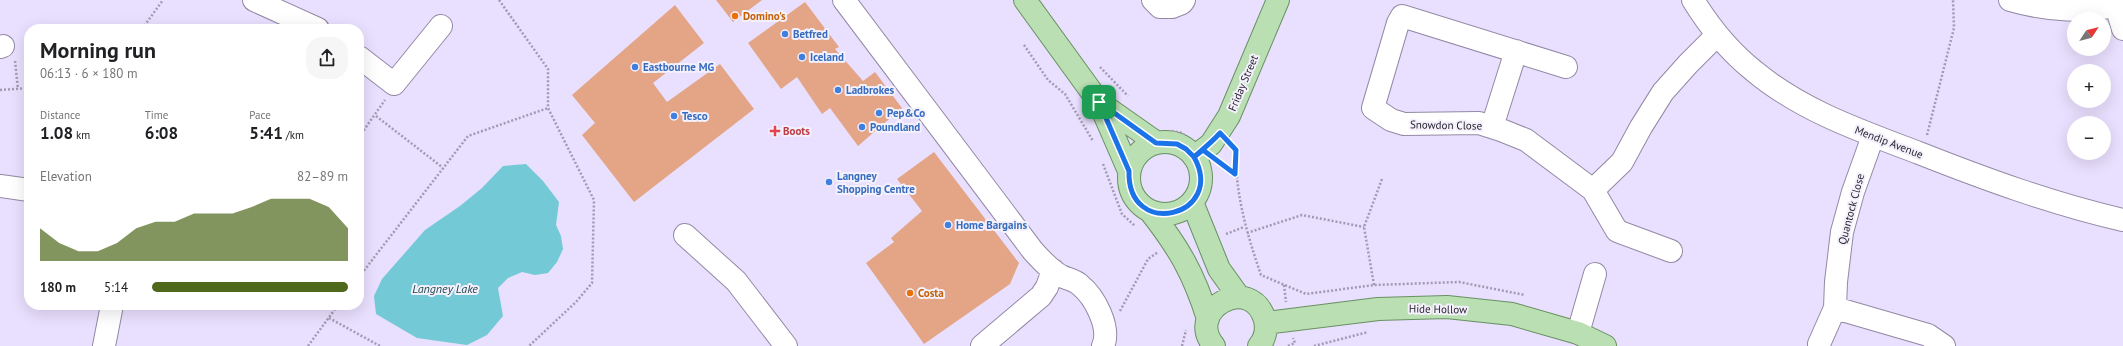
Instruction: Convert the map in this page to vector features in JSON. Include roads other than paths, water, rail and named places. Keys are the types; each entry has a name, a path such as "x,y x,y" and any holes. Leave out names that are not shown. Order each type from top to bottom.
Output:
{"main road":[{"path":"1025,0 1099,102 1129,171"},
{"name":"Friday Street","path":"1198,153 1220,133 1229,116 1278,0"},
{"path":"1099,102 1186,149 1198,153 1201,175 1197,194 1192,202 1183,209 1172,214 1161,214 1150,211"},
{"path":"1161,136 1139,153 1133,161 1129,171 1129,183 1133,195 1140,204 1150,211 1172,238 1190,270 1208,319 1208,335 1214,346"},
{"path":"1192,202 1206,242 1219,269 1239,297"},
{"path":"1208,319 1212,310 1219,302 1229,298 1239,297 1249,300 1257,306 1263,314 1266,323 1265,334 1259,346"},
{"name":"Hide Hollow","path":"1266,323 1378,310 1447,307 1512,314 1578,333 1605,346"}],"street":[{"path":"254,0 307,24"},
{"path":"844,0 1033,251 1060,276 1079,284 1086,290 1097,308 1104,337"},
{"path":"1153,0 1160,7 1172,7 1182,3 1184,0"},
{"name":"Mendip Avenue","path":"1693,0 1718,35 1754,71 1821,114 1872,136 1954,167 2084,211 2123,220"},
{"path":"2010,0 2053,8 2086,10 2120,4 2123,29"},
{"name":"Snowdon Close","path":"1516,51 1402,16 1398,23 1373,108 1391,120 1404,124 1479,124 1492,127 1526,140 1593,190 1617,231 1671,250"},
{"path":"364,61 394,84 441,26"},
{"path":"1593,190 1622,162 1641,127 1663,92 1688,64 1718,35"},
{"path":"1492,127 1516,51 1566,67"},
{"name":"Quantock Close","path":"1819,344 1835,308 1836,282 1842,232 1872,136"},
{"path":"0,186 24,189"},
{"path":"685,235 736,281 786,346"},
{"path":"982,346 1041,296 1047,287 1053,270"},
{"path":"1578,333 1595,274"},
{"path":"1835,308 1928,335 1944,346"},
{"path":"104,346 111,310"}],"water":[{"name":"Langney Lake","path":"526,164 543,181 559,202 556,225 561,236 563,249 557,262 548,273 535,275 522,272 508,278 498,288 503,316 487,335 467,345 417,338 376,314 374,296 382,279 425,230 460,206 482,188 503,166"}],"place":[{"name":"Domino's","path":"735,16"},
{"name":"Betfred","path":"785,34"},
{"name":"Iceland","path":"802,57"},
{"name":"Eastbourne MG","path":"635,67"},
{"name":"Ladbrokes","path":"838,90"},
{"name":"Pep&Co","path":"879,113"},
{"name":"Tesco","path":"674,116"},
{"name":"Poundland","path":"862,127"},
{"name":"Boots","path":"775,131"},
{"name":"Langney Shopping Centre","path":"829,182"},
{"name":"Home Bargains","path":"948,225"},
{"name":"Costa","path":"910,293"}]}
